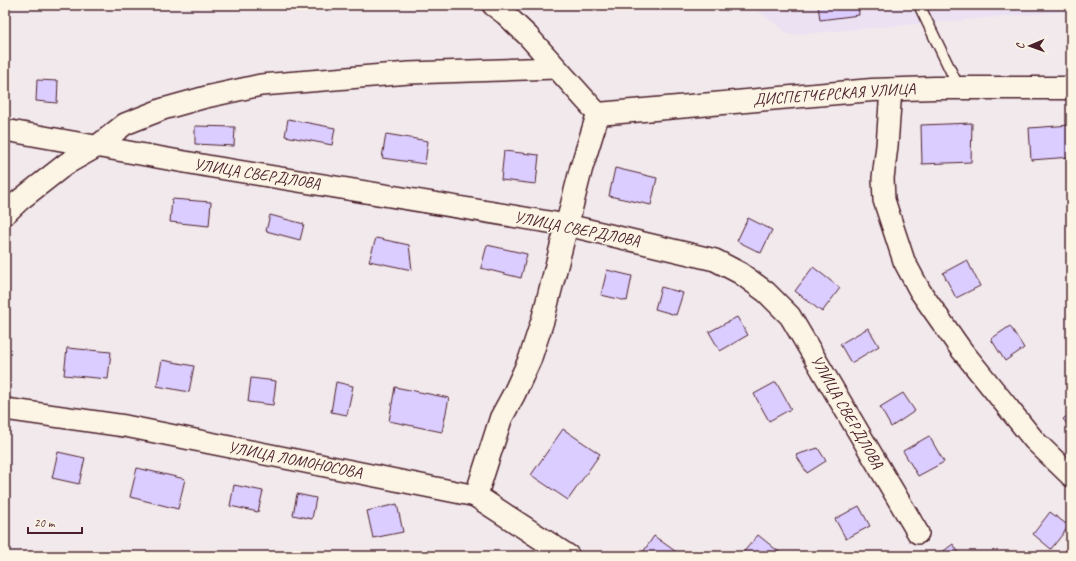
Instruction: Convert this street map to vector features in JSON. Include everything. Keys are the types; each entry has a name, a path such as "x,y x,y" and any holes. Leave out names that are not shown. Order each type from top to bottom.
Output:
{"street":[{"path":"476,496 499,424 530,359 543,319 581,169 598,114 528,36 505,14 493,5"},
{"path":"5,214 20,200 66,164 96,147 125,124 163,109 206,97 260,86 410,73 556,68"},
{"name":"ДИСПЕТЧЕРСКАЯ УЛИЦА","path":"598,114 891,89 1071,88"},
{"path":"891,89 883,178 884,200 904,261 920,291 960,348 1034,440 1071,476"},
{"name":"УЛИЦА СВЕРДЛОВА","path":"5,130 96,147 567,225 715,260 740,273 766,292 790,316 918,533"},
{"name":"УЛИЦА ЛОМОНОСОВА","path":"5,409 126,426 476,496 568,556"}],"lane":[{"path":"918,5 959,88"}],"shaded area":[{"path":"750,5 1071,5 1071,11 790,35"}],"building":[{"path":"818,5 858,5 859,15 820,20"},
{"path":"37,80 58,81 57,103 36,101"},
{"path":"288,119 335,128 332,145 285,136"},
{"path":"972,123 971,162 922,164 921,125"},
{"path":"1071,125 1071,157 1031,160 1029,128"},
{"path":"195,126 235,127 234,146 195,144"},
{"path":"386,134 428,141 425,164 382,158"},
{"path":"504,151 539,155 536,184 501,180"},
{"path":"615,168 657,178 651,205 609,196"},
{"path":"172,199 211,202 209,226 170,222"},
{"path":"270,215 304,224 300,240 266,231"},
{"path":"748,218 772,230 761,253 737,241"},
{"path":"376,238 409,245 412,270 369,261"},
{"path":"487,245 527,254 521,278 481,268"},
{"path":"967,260 980,286 956,298 943,273"},
{"path":"813,267 840,288 822,312 795,291"},
{"path":"607,270 632,276 627,301 601,295"},
{"path":"661,287 683,293 676,315 655,309"},
{"path":"737,317 748,335 720,351 709,332"},
{"path":"1010,326 1024,348 1005,361 991,339"},
{"path":"868,328 879,346 851,363 840,344"},
{"path":"67,348 111,352 108,379 64,375"},
{"path":"162,360 194,366 189,392 157,386"},
{"path":"251,378 276,381 273,405 248,402"},
{"path":"336,382 353,386 347,415 331,412"},
{"path":"776,382 791,409 769,421 754,394"},
{"path":"395,387 449,398 442,432 389,421"},
{"path":"903,393 915,411 891,427 880,407"},
{"path":"1071,413 1071,429 1063,419"},
{"path":"563,429 600,454 568,500 531,475"},
{"path":"929,436 944,462 918,476 903,451"},
{"path":"818,448 826,461 807,473 796,455"},
{"path":"58,452 85,458 79,484 52,478"},
{"path":"137,468 185,479 178,509 130,497"},
{"path":"234,485 263,491 258,512 230,506"},
{"path":"297,494 316,498 312,519 293,515"},
{"path":"397,504 403,532 373,538 367,511"},
{"path":"859,506 870,526 846,539 835,519"},
{"path":"1050,512 1069,526 1051,549 1033,534"},
{"path":"758,535 784,556 741,555"},
{"path":"654,536 682,556 641,555"},
{"path":"953,544 961,556 943,556 941,553"}]}
